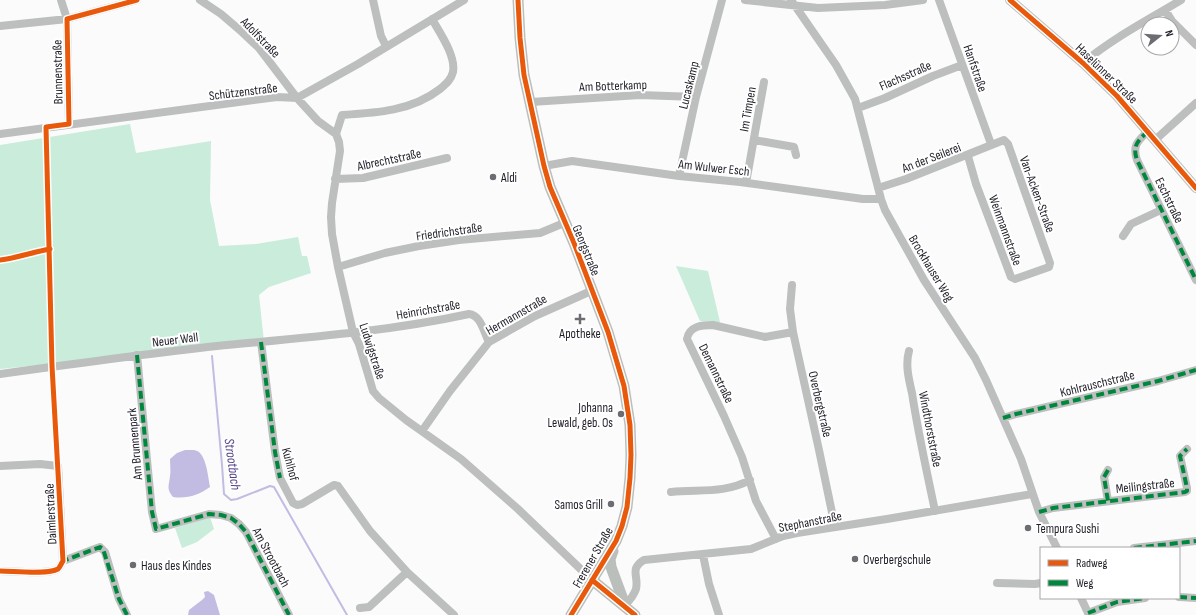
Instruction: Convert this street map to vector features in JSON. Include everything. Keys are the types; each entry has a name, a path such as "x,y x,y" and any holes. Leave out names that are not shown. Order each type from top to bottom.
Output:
{"main road":[{"name":"Georgstraße","path":"518,0 524,75 544,166 550,187 564,223 574,243 591,291 608,332 627,402 630,424 631,455 627,507"},
{"name":"Frerener Straße","path":"571,615 621,532 627,507"},
{"path":"616,541 610,560 611,567 625,605"},
{"path":"592,580 625,605 635,615"}],"street":[{"name":"Brunnenstraße","path":"61,0 67,19 69,124"},
{"path":"0,26 67,19 137,0"},
{"name":"Adolfstraße","path":"200,0 221,14 259,48 297,98"},
{"path":"373,0 381,36 386,46"},
{"name":"Schützenstraße","path":"0,134 277,97 297,98 358,64 464,0"},
{"name":"Lucaskamp","path":"679,176 696,98 722,0"},
{"path":"745,0 793,3 818,8 885,5 923,0"},
{"name":"Hanfstraße","path":"939,0 991,144"},
{"name":"Haselünner Straße","path":"1010,0 1083,63 1117,96 1196,188"},
{"path":"1083,63 1100,49 1181,0"},
{"name":"Brockhauser Weg","path":"793,3 849,86 858,108 885,210 924,280 975,358 1022,458 1032,494 1056,547"},
{"path":"1164,10 1172,21 1196,45"},
{"path":"297,98 318,121 336,134 342,115 363,114 398,109 426,99 448,83 453,72 452,60 432,19"},
{"name":"Flachsstraße","path":"858,108 962,65"},
{"name":"Im Timpen","path":"746,183 764,82"},
{"name":"Am Botterkamp","path":"531,102 633,96 696,98"},
{"path":"1155,140 1196,103"},
{"name":"Eschstraße","path":"1148,132 1137,142 1135,153 1161,210 1196,280"},
{"name":"Ludwigstraße","path":"336,134 340,151 331,217 332,234 353,332 359,344 373,391 379,398 461,459 518,509 592,580"},
{"name":"Im Timpen","path":"754,140 794,147 796,155"},
{"name":"Van-Acken-Straße","path":"991,144 1004,140 1008,144 1050,263 1049,267 1046,268"},
{"name":"An der Seilerei","path":"878,188 906,180 968,156 991,144"},
{"name":"Weinmannstraße","path":"968,156 1011,277 1015,278 1046,268"},
{"name":"Albrechtstraße","path":"335,179 362,178 447,158"},
{"name":"Am Wulwer Esch","path":"544,166 572,161 863,199 881,199"},
{"path":"1123,236 1131,224 1161,210"},
{"name":"Friedrichstraße","path":"338,267 385,253 432,244 459,240 540,233 564,223"},
{"name":"Overbergstraße","path":"792,285 790,309 792,332 820,450 835,527"},
{"name":"Hermannstraße","path":"422,431 450,391 489,342 534,316 591,291"},
{"name":"Heinrichstraße","path":"353,332 437,321 474,314 478,318 489,342"},
{"name":"Demannstraße","path":"776,539 756,501 742,457 688,342 688,335 689,332 695,328 707,325 765,337 792,332"},
{"name":"Neuer Wall","path":"0,374 137,355 353,332"},
{"name":"Kuhlhof","path":"260,342 280,478 293,503 297,505 302,504 334,485 338,486 370,531 407,572 454,615"},
{"name":"Windthorststraße","path":"909,351 907,358 908,370 935,511"},
{"name":"Am Brunnenpark","path":"137,355 152,512 156,529"},
{"name":"Kohlrauschstraße","path":"1003,418 1158,381 1196,370"},
{"name":"Meilingstraße","path":"1039,512 1053,508 1187,491 1180,456 1186,449"},
{"name":"Daimlerstraße","path":"0,466 40,464 58,466 63,561"},
{"name":"Meilingstraße","path":"1108,470 1104,477 1108,501"},
{"path":"671,492 690,490 719,490 742,484 750,480"},
{"name":"Stephanstraße","path":"625,605 635,592 636,568 639,563 644,560 751,549 776,539 797,533 1032,494"},
{"name":"Am Strootbach","path":"156,529 209,514 231,518 240,524 246,532 289,615"},
{"path":"1143,547 1196,541"},
{"path":"0,571 52,571 60,568 63,561 100,547 103,549 119,599 127,615"},
{"path":"703,555 709,584 718,615"},
{"path":"360,608 369,607 407,572"},
{"path":"997,583 1035,584 1040,582"},
{"path":"1180,596 1196,598"},
{"path":"1081,599 1088,614 1117,602 1138,599"}],"green space":[{"path":"130,124 136,153 211,141 210,200 219,246 256,244 298,237 302,256 307,256 311,273 269,287 259,295 264,342 0,369 0,145"},
{"path":"676,266 708,271 720,322 700,321"},
{"path":"210,517 214,529 197,542 182,548 175,528"}],"shaded area":[{"path":"185,450 193,450 200,453 207,469 210,487 193,496 173,497 168,487 170,459 177,453"},
{"path":"208,591 214,595 220,615 188,615 189,610 205,597 204,592"}],"waterway":[{"name":"Strootbach","path":"212,356 224,494 231,500 270,486 274,487 347,615"}],"marked path":[{"path":"1148,131 1137,144 1135,151 1137,160 1196,280"},
{"path":"261,342 275,452 280,478"},
{"path":"137,355 152,512 156,529 209,514 231,518 246,532 289,615"},
{"path":"1003,418 1158,381 1196,370"},
{"path":"1039,512 1053,508 1185,492 1187,491 1187,488 1180,456 1187,449"},
{"path":"1108,470 1104,477 1108,501"},
{"path":"1143,547 1196,541"},
{"path":"62,563 63,561 100,547 103,549 119,599 127,615"},
{"path":"1180,597 1196,598"},
{"path":"1088,613 1117,602 1138,599"}],"cycle path":[{"path":"0,571 53,571 58,569 63,561 52,366 46,127 69,124 67,19 137,0"},
{"path":"518,0 524,75 544,166 550,187 574,243 608,332 624,386 630,425 630,478 627,507 622,526 616,541 571,615"},
{"path":"1010,0 1083,63 1117,96 1196,188"},
{"path":"0,260 50,249"},
{"path":"592,580 635,615"}],"place":[{"name":"Aldi","path":"493,177"},
{"name":"Apotheke","path":"580,319"},
{"name":"Johanna Lewald, geb. Os","path":"621,414"},
{"name":"Samos Grill","path":"611,504"},
{"name":"Tempura Sushi","path":"1028,528"},
{"name":"Overbergschule","path":"855,559"},
{"name":"Haus des Kindes","path":"133,565"}]}
